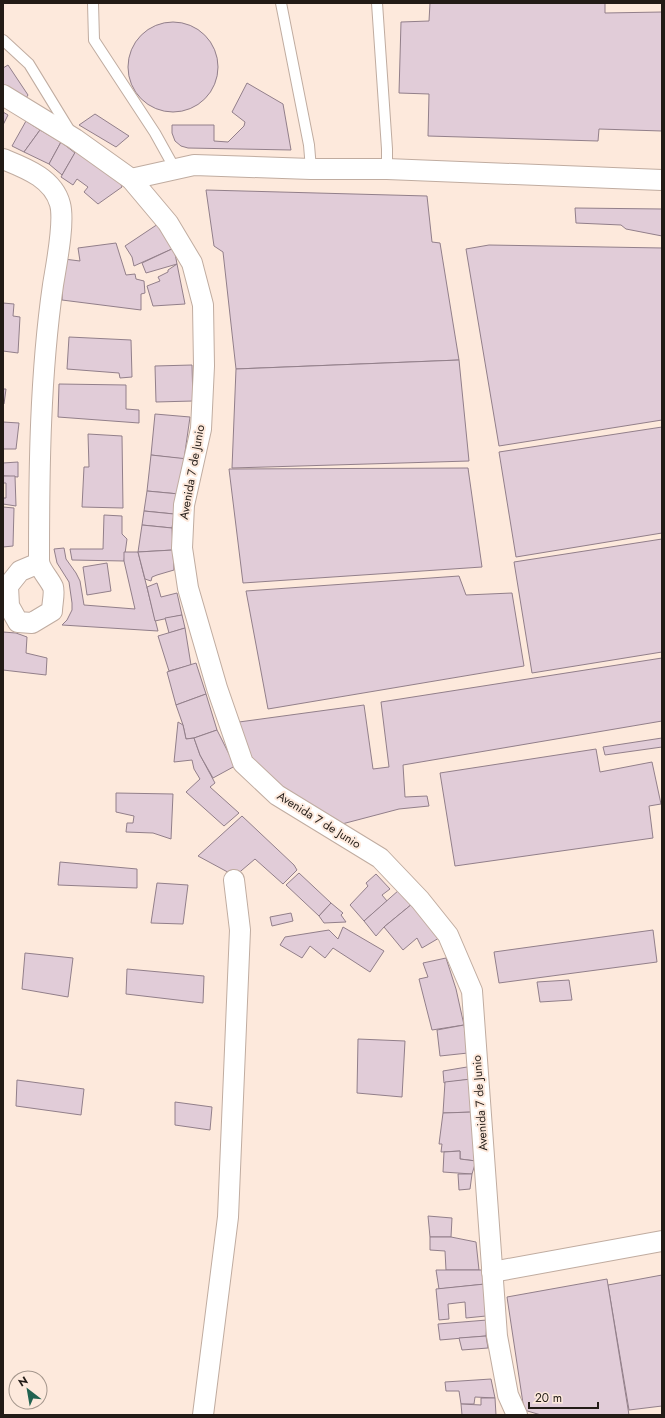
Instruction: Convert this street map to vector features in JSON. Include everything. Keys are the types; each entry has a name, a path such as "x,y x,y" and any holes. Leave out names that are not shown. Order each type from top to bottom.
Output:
{"street":[{"name":"Avenida 7 de Junio","path":"3,95 75,140 131,179 168,223 192,263 203,305 204,366 201,429 184,505 182,548 188,588 217,688 243,763 276,795 380,858 420,900 448,935 472,991 497,1336 508,1395 517,1415"},
{"path":"3,159 23,167 40,177 54,191 60,205 61,224 50,305 44,379 41,437 39,563"},
{"path":"131,179 194,165 311,169 387,169 662,180"},
{"path":"203,1415 228,1217 240,930 234,880"},
{"path":"492,1272 662,1241"}],"lane":[{"path":"93,3 94,40 155,133 175,169"},
{"path":"281,3 308,145 311,169"},
{"path":"377,3 388,149 387,169"},
{"path":"3,40 28,64 75,140"}],"building":[{"path":"430,3 605,3 605,13 662,12 662,131 599,129 598,141 428,136 429,94 399,93 401,22 429,21"},
{"path":"173,22 190,26 205,35 214,50 218,67 214,84 205,99 190,108 173,112 156,108 141,99 132,84 128,67 132,50 141,35 156,26"},
{"path":"8,65 28,95 24,101 3,88 3,68"},
{"path":"247,83 283,104 291,150 188,148 181,146 175,141 172,133 172,125 214,125 214,141 228,142 244,126 245,122 232,112"},
{"path":"3,112 8,115 3,125"},
{"path":"95,114 129,136 116,147 79,125"},
{"path":"26,121 40,130 24,152 12,146"},
{"path":"40,130 61,142 49,164 24,152"},
{"path":"61,142 75,153 62,175 49,164"},
{"path":"77,149 116,173 122,187 98,204 84,192 88,187 77,179 73,185 61,177"},
{"path":"206,190 427,196 432,242 440,243 459,360 236,369 223,252 214,246"},
{"path":"575,208 662,209 662,236 626,229 621,225 576,223"},
{"path":"158,224 174,248 134,266 132,257 125,246"},
{"path":"116,243 126,275 135,274 136,279 144,281 145,293 141,294 141,310 62,300 64,259 80,261 78,248"},
{"path":"489,245 662,248 662,420 499,446 466,249"},
{"path":"174,248 177,264 146,273 142,263"},
{"path":"177,264 185,304 153,306 147,286 160,281 158,277 168,272 168,270"},
{"path":"3,303 14,304 13,316 20,317 18,353 3,351"},
{"path":"69,337 131,340 132,377 120,378 119,373 67,369"},
{"path":"459,360 469,461 232,468 236,369"},
{"path":"192,365 193,401 156,402 155,366"},
{"path":"59,384 126,385 126,409 139,410 139,423 58,417"},
{"path":"3,389 6,389 4,404 3,404"},
{"path":"155,414 190,417 184,459 151,455"},
{"path":"3,422 19,423 16,449 3,449"},
{"path":"662,427 662,533 516,557 499,452"},
{"path":"88,434 122,436 123,508 82,507 84,467 89,467"},
{"path":"151,455 188,459 179,494 147,491"},
{"path":"18,462 18,477 3,476 3,463"},
{"path":"468,468 482,567 243,583 229,469"},
{"path":"3,476 15,476 16,506 3,504 3,498 6,498 6,483 3,483"},
{"path":"147,491 179,494 174,514 144,511"},
{"path":"3,507 14,508 13,546 3,547"},
{"path":"144,511 174,514 172,528 142,525"},
{"path":"104,515 122,516 122,534 127,539 124,561 72,560 70,549 103,549"},
{"path":"142,525 172,528 173,550 138,552"},
{"path":"662,539 662,652 532,673 514,562"},
{"path":"64,548 66,559 80,581 84,605 135,609 124,561 124,552 138,552 158,631 62,625 67,620 72,610 72,603 69,582 57,563 54,549"},
{"path":"173,550 174,570 152,577 151,581 145,579 138,552"},
{"path":"107,563 111,591 87,595 83,567"},
{"path":"459,576 466,595 512,593 524,666 268,709 246,591"},
{"path":"157,583 161,597 177,593 182,615 155,621 147,587"},
{"path":"182,615 185,628 169,633 165,618"},
{"path":"185,628 191,665 169,671 158,636"},
{"path":"3,632 16,633 27,637 26,653 47,658 46,675 3,670"},
{"path":"662,658 662,721 403,765 405,797 427,796 429,806 399,809 342,824 278,786 259,769 244,745 239,722 364,705 373,769 389,767 381,702"},
{"path":"196,663 206,694 176,705 167,672"},
{"path":"206,694 217,730 194,738 186,739 176,705"},
{"path":"178,722 183,725 186,739 194,738 200,755 215,783 210,787 239,813 224,826 186,792 200,779 194,769 192,760 174,762"},
{"path":"217,730 235,766 213,778 200,755 194,738"},
{"path":"662,738 662,747 605,755 603,747"},
{"path":"596,749 600,772 652,762 661,804 649,806 653,838 455,866 440,773"},
{"path":"116,793 173,794 171,839 153,833 126,832 127,823 133,823 134,816 116,812"},
{"path":"242,816 294,865 297,870 283,884 255,859 235,876 198,856"},
{"path":"60,862 137,869 137,888 58,885"},
{"path":"299,873 331,903 319,916 286,885"},
{"path":"376,874 390,889 382,895 387,901 364,921 350,905 368,886 366,883"},
{"path":"157,883 188,885 183,924 151,923"},
{"path":"399,890 412,904 384,927 376,936 364,921"},
{"path":"331,903 343,913 341,915 346,922 324,923 319,916"},
{"path":"412,904 439,938 422,948 417,938 403,950 384,927"},
{"path":"291,913 293,921 272,926 270,917"},
{"path":"343,927 384,951 370,972 333,948 325,958 310,946 302,958 280,945 285,937 329,930 338,939"},
{"path":"653,930 657,962 499,983 494,952"},
{"path":"25,953 73,958 68,997 22,989"},
{"path":"446,958 456,989 464,1025 432,1030 419,979 428,977 423,963"},
{"path":"127,969 204,976 203,1003 126,994"},
{"path":"569,980 572,1000 540,1002 537,982"},
{"path":"464,1025 468,1053 440,1056 437,1030"},
{"path":"358,1039 405,1041 402,1097 357,1093"},
{"path":"473,1066 471,1079 444,1083 443,1071"},
{"path":"471,1079 473,1112 443,1113 445,1082"},
{"path":"17,1080 84,1089 81,1115 16,1106"},
{"path":"175,1102 212,1107 210,1130 175,1125"},
{"path":"473,1112 476,1161 460,1159 460,1151 441,1152 442,1144 439,1144 443,1113"},
{"path":"460,1151 460,1159 476,1161 472,1174 443,1172 444,1152"},
{"path":"458,1174 472,1174 470,1189 459,1190"},
{"path":"428,1216 452,1218 451,1237 430,1237"},
{"path":"430,1237 451,1237 476,1242 479,1270 446,1270 445,1251 430,1250"},
{"path":"436,1270 482,1270 485,1284 439,1289"},
{"path":"662,1275 662,1406 629,1410 608,1285"},
{"path":"607,1279 629,1415 541,1415 524,1410 507,1297"},
{"path":"485,1284 486,1316 466,1318 465,1302 448,1304 449,1319 439,1320 436,1289"},
{"path":"487,1320 486,1336 440,1340 438,1324"},
{"path":"486,1336 488,1348 462,1350 459,1338"},
{"path":"491,1379 495,1398 475,1397 474,1404 461,1404 459,1391 446,1391 445,1382"},
{"path":"481,1398 495,1398 496,1415 462,1415 461,1404 481,1405"}]}
